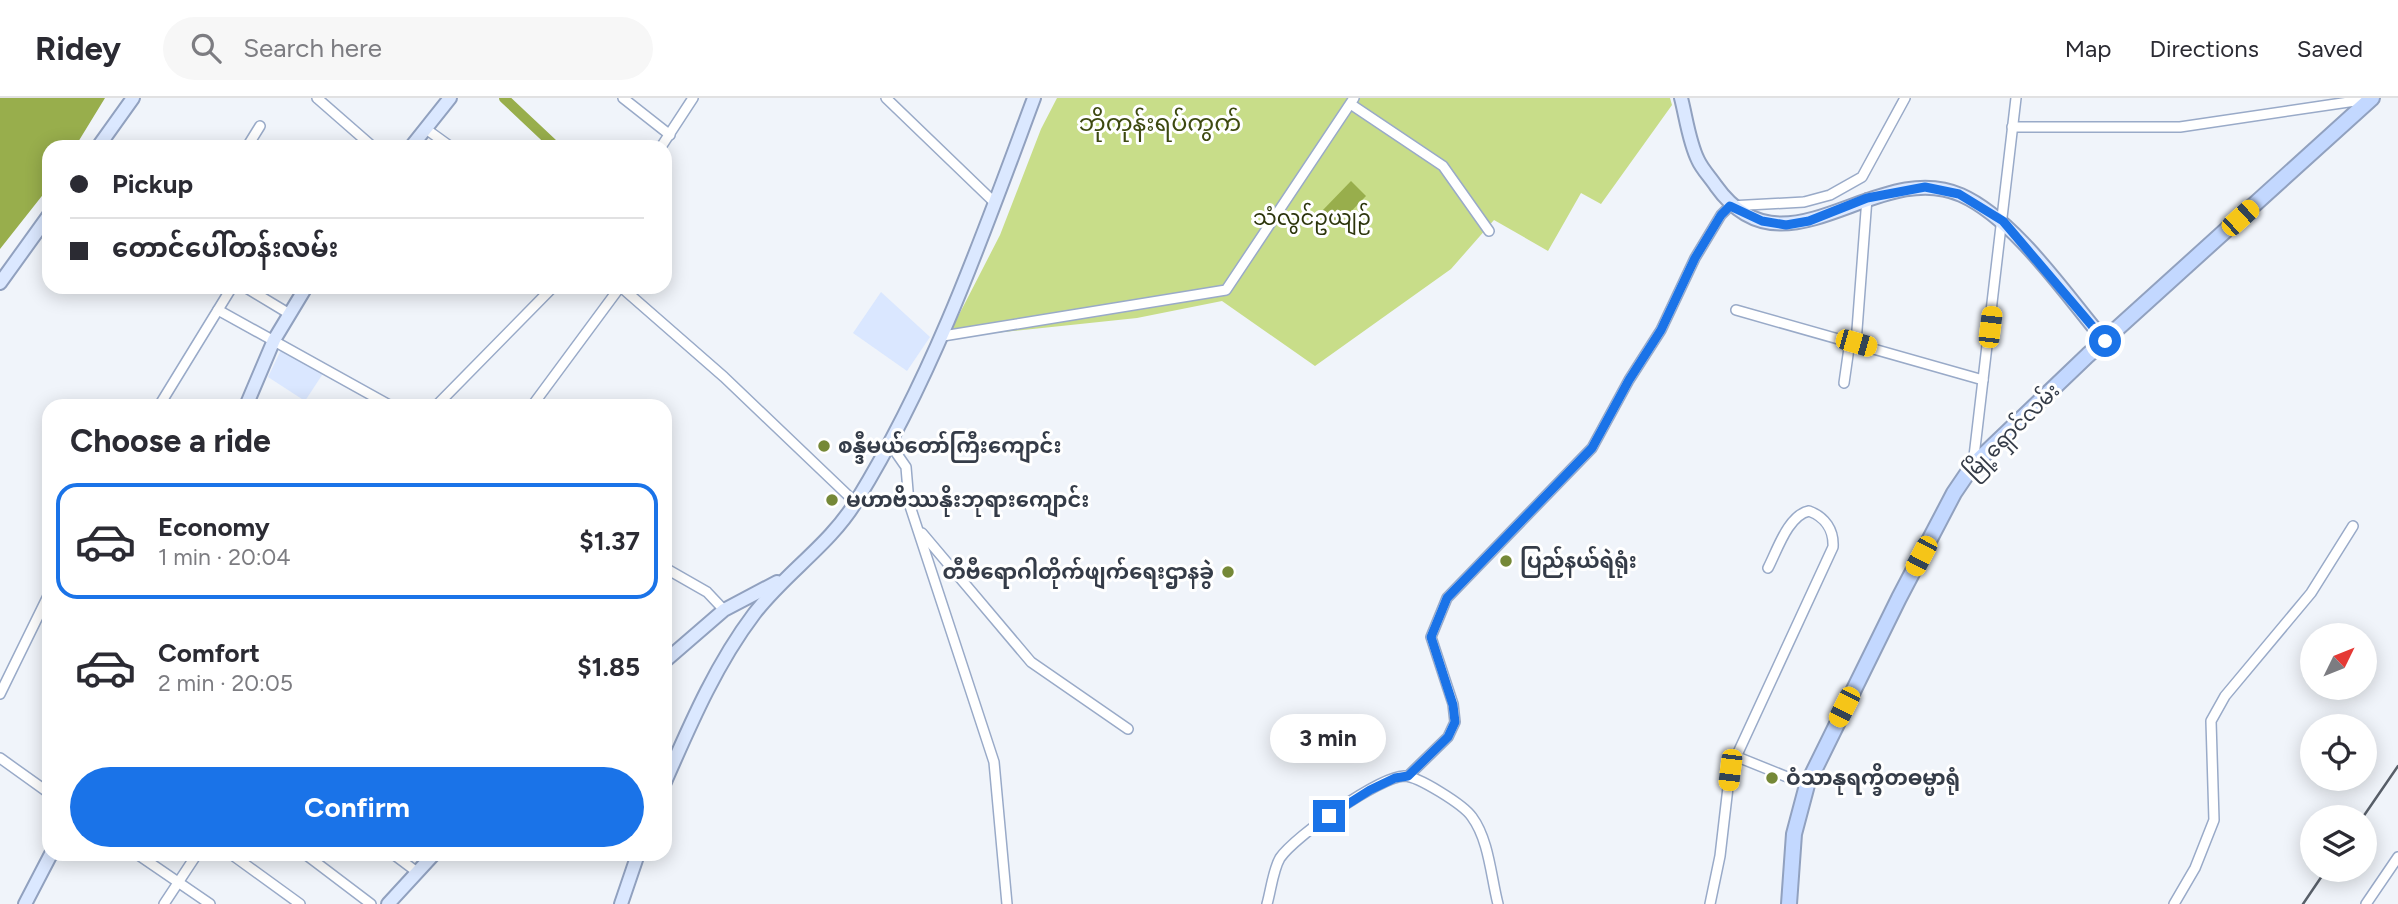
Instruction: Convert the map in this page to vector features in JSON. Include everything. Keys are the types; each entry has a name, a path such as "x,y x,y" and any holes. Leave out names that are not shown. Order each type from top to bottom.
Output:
{"highway":[{"name":"မြို့ရှောင်လမ်း","path":"1788,904 1794,834 1807,785 1899,597 1954,493 1973,465 2371,98"}],"main road":[{"path":"103,140 133,98"},
{"path":"417,140 450,98"},
{"path":"672,768 710,689 752,616 783,579 825,542 856,503 890,444 943,336 1034,98"},
{"path":"1681,98 1697,159 1730,206 1762,221 1786,225 1809,221 1867,198 1925,187 1959,194 2003,221 2105,341"},
{"path":"0,283 42,225"},
{"path":"249,399 274,340 301,294"},
{"path":"672,656 724,610 783,579"},
{"path":"25,904 47,861"},
{"path":"388,904 427,861"},
{"path":"621,904 636,861"}],"street":[{"path":"317,98 365,140"},
{"path":"623,98 670,135"},
{"path":"666,140 693,98"},
{"path":"886,98 995,203"},
{"path":"1267,904 1280,859 1310,829 1370,790 1395,778 1408,776 1448,737 1455,722 1453,705 1431,637 1447,598 1592,448 1629,380 1661,330 1695,258 1721,215 1730,206 1804,202 1830,195 1862,177 1905,98"},
{"path":"1973,465 2016,98"},
{"path":"2012,127 2180,127 2371,98"},
{"path":"943,336 1226,290 1353,102 1443,166 1489,231"},
{"path":"251,140 260,126"},
{"path":"426,129 441,140"},
{"path":"1844,383 1853,342 1867,198"},
{"path":"163,399 228,294"},
{"path":"256,294 288,313"},
{"path":"443,399 546,294"},
{"path":"537,399 616,294"},
{"path":"629,294 724,377 856,503"},
{"path":"218,310 379,399"},
{"path":"1736,310 1983,380"},
{"path":"890,444 906,467 909,503 994,762 1007,904"},
{"path":"1710,904 1735,756 1833,547 1832,534 1822,518 1810,511 1800,514 1787,530 1768,568"},
{"path":"2174,904 2195,868 2214,820 2211,721 2225,696 2311,593 2353,526"},
{"path":"919,530 1031,662 1128,729"},
{"path":"672,572 707,592 724,610"},
{"path":"0,694 42,608"},
{"path":"1735,756 1807,785"},
{"path":"0,758 42,788"},
{"path":"1408,776 1456,803 1472,817 1481,837 1498,904"},
{"path":"2366,904 2398,857"},
{"path":"147,861 210,904"},
{"path":"164,904 192,861"},
{"path":"241,861 300,904"},
{"path":"314,861 371,904"},
{"path":"402,861 416,872"}],"shaded area":[{"path":"0,98 105,98 79,140 42,140 42,196 0,249"},
{"path":"1351,181 1366,196 1335,228 1320,213"},
{"path":"881,292 930,337 907,371 853,333"},
{"path":"281,350 324,372 306,399 302,399 268,377"}],"green space":[{"name":"သံလွင်ဥယျဉ်","path":"1057,98 1670,98 1672,105 1601,204 1581,193 1548,251 1494,220 1451,269 1315,366 1222,301 1137,318 947,338 1000,235 1041,129"}],"waterway":[{"path":"504,98 549,140"}],"railway":[{"path":"2371,805 2398,766"},
{"path":"2303,904 2318,882"}],"place":[{"name":"စန္ဒီမယ်တော်ကြီးကျောင်း","path":"824,446"},
{"name":"မဟာဗိဿနိုးဘုရားကျောင်း","path":"832,500"},
{"name":"ပြည်နယ်ရဲရုံး","path":"1506,561"},
{"name":"တီဗီရောဂါတိုက်ဖျက်ရေးဌာနခွဲ","path":"1228,572"},
{"name":"ဝံသာနုရက္ခိတဓမ္မာရုံ","path":"1772,778"}],"district":[{"name":"ဘိုကုန်းရပ်ကွက်","path":"1160,123"}],"route":[{"path":"1329,816 1370,790 1395,778 1408,776 1448,737 1455,722 1453,705 1431,637 1447,598 1592,448 1629,380 1661,330 1695,258 1721,215 1730,206 1762,221 1786,225 1809,221 1867,198 1925,187 1959,194 2003,221 2105,341"}]}
